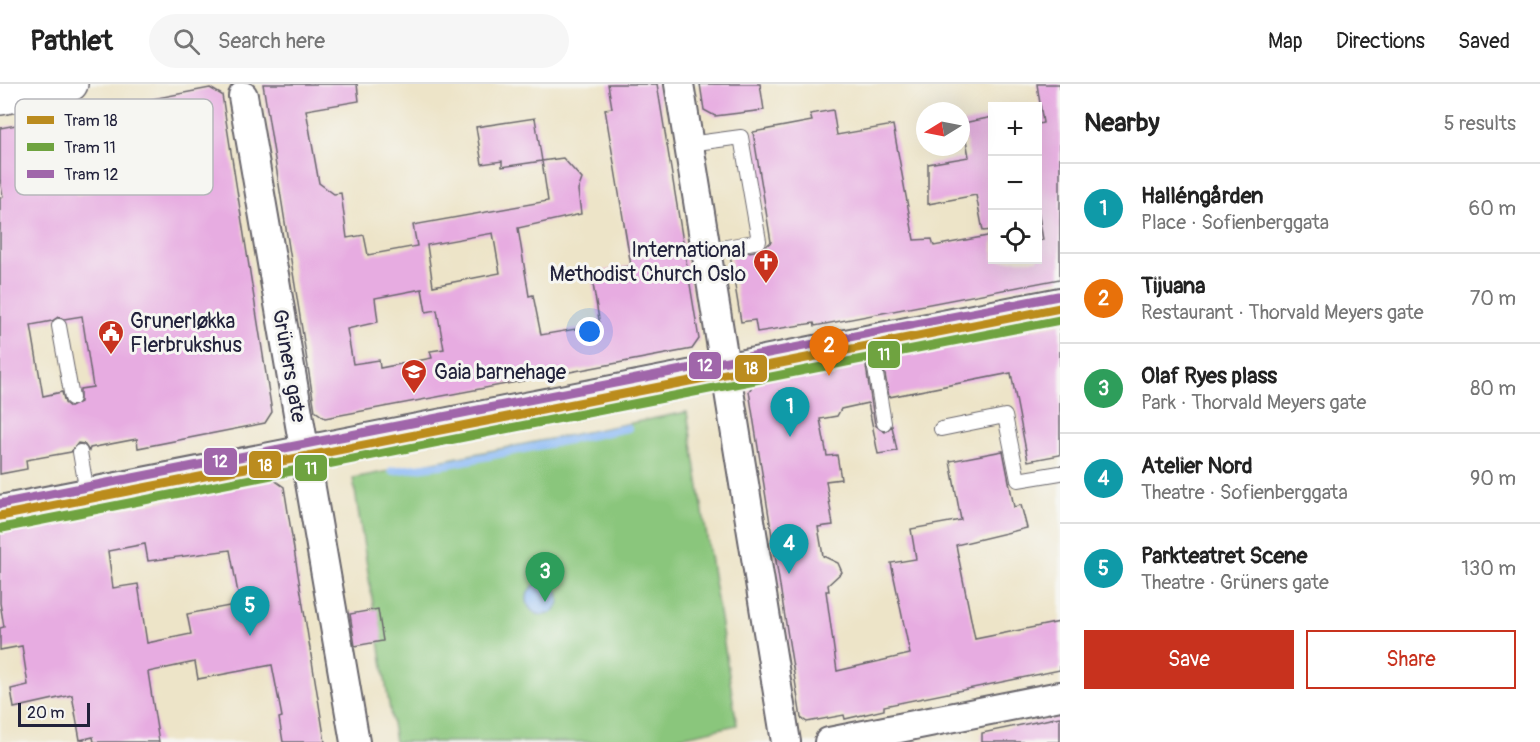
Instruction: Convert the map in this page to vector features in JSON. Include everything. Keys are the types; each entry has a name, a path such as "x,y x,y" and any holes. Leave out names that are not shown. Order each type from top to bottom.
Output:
{"main road":[{"path":"0,98 71,84"}],"street":[{"path":"679,84 786,742"},
{"name":"Grüners gate","path":"243,96 355,742"},
{"path":"0,510 305,452 1060,302"},
{"path":"829,742 1060,696"}],"lane":[{"path":"689,144 741,137 759,241 705,251"},
{"path":"59,326 72,398"},
{"path":"870,338 884,423"},
{"path":"941,429 1005,416 1018,480 1060,473"},
{"path":"80,452 87,493"}],"green space":[{"path":"687,412 737,725 657,742 395,742 353,478"}],"water":[{"path":"543,583 554,588 559,599 554,610 543,615 532,610 527,599 532,588"}],"building":[{"path":"263,84 357,84 359,101 306,110 319,183 334,194 341,193 347,238 364,235 368,255 417,246 413,225 548,201 542,161 563,158 582,179 578,190 581,214 518,228 529,296 533,295 541,335 600,325 591,273 631,266 605,109 612,108 608,84 657,84 699,339 692,349 325,418 315,411","holes":["493,233 500,273 433,286 427,245","422,289 426,312 437,310 444,349 430,351 432,358 380,368 379,360 353,364 347,329 378,322 375,298"]},
{"path":"700,84 760,84 764,110 715,116 704,110"},
{"path":"1037,84 1060,84 1060,279 815,326 814,323 757,332 755,320 741,322 730,255 761,250 771,242 753,132 812,121 810,114 833,110 837,135 893,125 914,240 932,239 934,246 988,236 988,264 1042,264 1043,123 1042,102 1040,102"},
{"path":"210,88 222,95 272,412 265,423 138,448 137,439 90,448 89,451 84,444 78,443 71,452 26,460 27,469 0,474 0,198 3,197 0,179 0,128 15,125 15,195 213,195 213,99 152,99","holes":["82,316 93,387 80,389 80,402 70,407 65,403 62,392 43,396 31,325 52,321 58,317 64,319"]},
{"path":"535,118 542,161 502,167 502,161 482,164 476,127"},
{"path":"988,118 988,230 983,231 976,195 928,204 928,164 970,156 970,122"},
{"path":"1060,324 1060,455 1028,461 1011,373 889,397 882,358"},
{"path":"865,360 875,425 885,432 892,426 897,451 878,454 868,403 841,409 837,416 820,419 827,456 837,455 841,479 826,481 833,525 818,527 823,556 838,563 842,572 828,585 829,591 826,591 837,671 910,654 891,563 916,559 911,529 961,520 950,461 1003,451 1014,507 1021,505 1027,528 956,545 975,639 1060,622 1060,670 884,706 884,710 845,719 844,715 807,722 801,718 749,391 757,380"},
{"path":"274,480 284,487 325,742 283,742 279,718 282,717 272,665 198,679 195,662 148,672 159,742 94,742 93,737 80,740 72,695 14,708 11,689 28,685 22,646 0,650 0,628 4,627 0,603 0,532","holes":["145,544 148,561 230,550 240,604 187,614 191,634 147,643 138,584 113,588 108,551"]},
{"path":"378,609 383,641 355,646 350,614"},
{"path":"1060,717 1060,742 982,742 982,733"}],"waterway":[{"path":"392,471 449,464 628,428"}],"tram line":[{"name":"12","path":"0,504 1058,296"},
{"name":"18","path":"0,516 1060,308"},
{"name":"11","path":"2,528 1060,320"}],"place":[{"name":"International Methodist Church Oslo","path":"766,285"},
{"name":"Grunerløkka Flerbrukshus","path":"111,356"},
{"name":"Tijuana","path":"829,376"},
{"name":"Gaia barnehage","path":"414,395"},
{"name":"Halléngården","path":"790,437"},
{"name":"Atelier Nord","path":"789,574"},
{"name":"Olaf Ryes plass","path":"545,602"},
{"name":"Parkteatret Scene","path":"250,636"}]}
